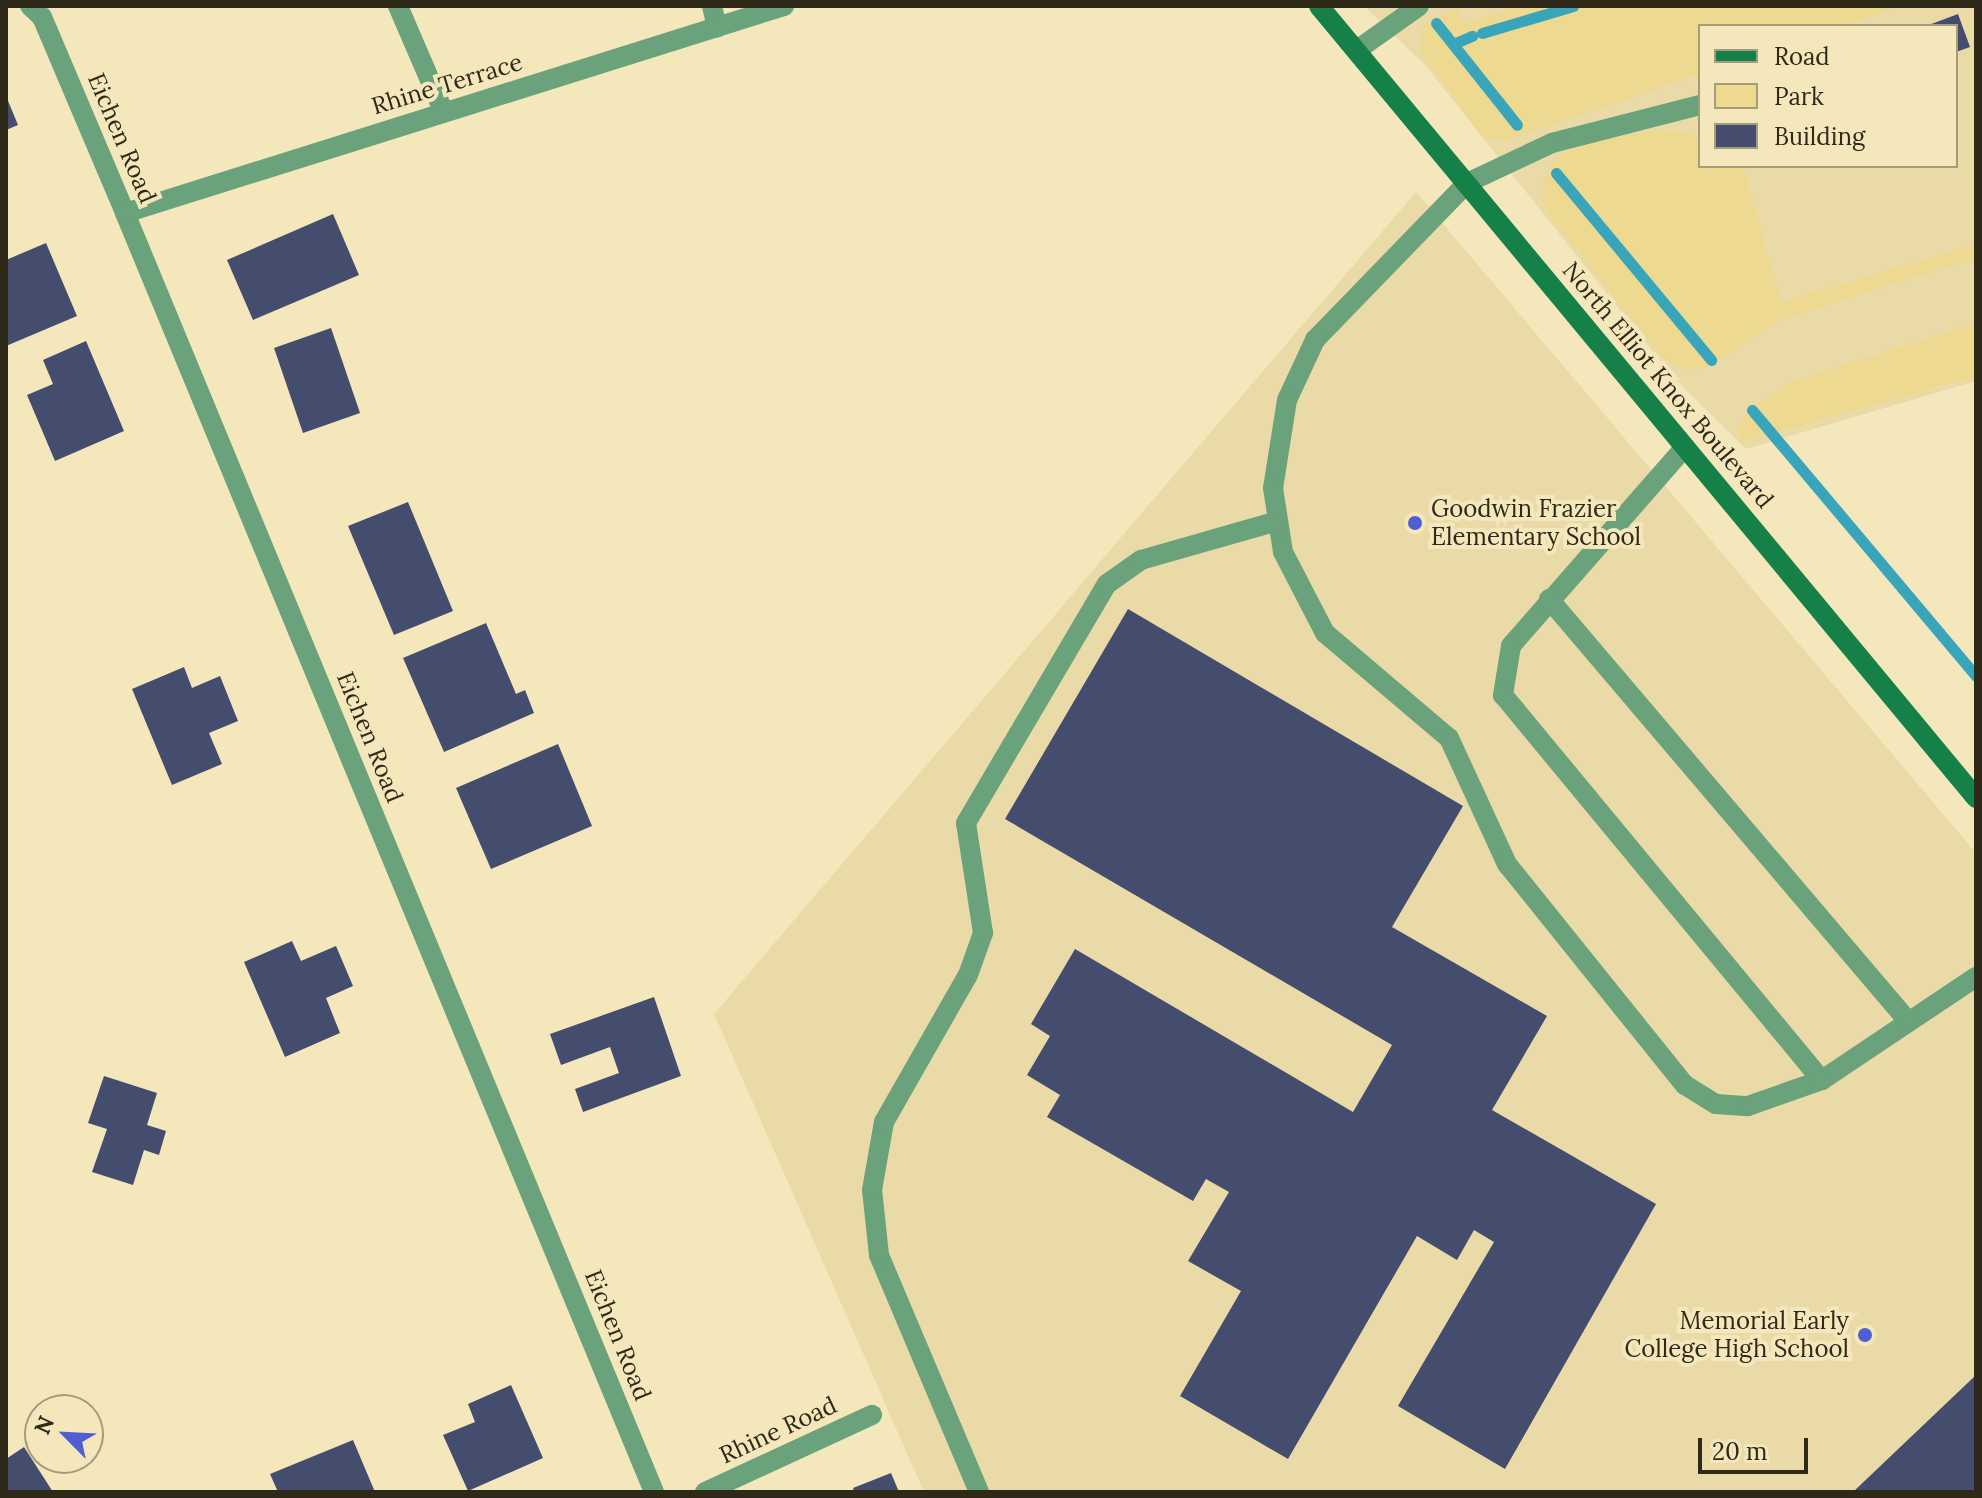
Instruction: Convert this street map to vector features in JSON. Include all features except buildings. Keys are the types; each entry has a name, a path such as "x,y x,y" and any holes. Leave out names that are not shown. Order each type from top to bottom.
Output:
{"main road":[{"name":"North Elliot Knox Boulevard","path":"1319,6 1976,798"}],"street":[{"name":"Eichen Road","path":"30,6 42,17 125,213 654,1492"},
{"path":"398,6 444,113"},
{"path":"712,6 717,27"},
{"name":"Rhine Terrace","path":"125,213 784,6"},
{"path":"1357,50 1419,6"},
{"path":"1698,106 1552,143 1467,183 1315,340 1287,400 1274,522 1295,583 1325,633 1449,738 1507,864 1685,1085 1716,1104 1748,1106 1822,1080 1907,1020 1976,977"},
{"path":"1685,447 1549,599 1504,661 1510,711 1822,1080"},
{"path":"979,1492 879,1255 872,1201 884,1122 968,975 983,933 966,823 1107,584 1141,560 1274,522"},
{"path":"1549,599 1907,1020"},
{"name":"Rhine Road","path":"705,1492 872,1415"}],"shaded area":[{"path":"1364,6 1976,6 1976,381 1746,449 1674,378 1425,65"},
{"name":"Goodwin Frazier Elementary School","path":"1416,192 1976,853 1976,1492 924,1492 714,1014"}],"green space":[{"path":"1524,6 1902,6 1849,24 1698,24 1698,75 1501,142 1480,134 1419,50 1424,25 1457,8 1463,24"},
{"path":"1662,130 1698,135 1698,168 1744,168 1781,302 1976,244 1976,258 1780,320 1709,366 1689,370 1666,362 1543,207 1544,177 1558,157 1593,140"},
{"path":"1976,322 1976,376 1742,442 1737,429 1748,410 1790,383"}],"waterway":[{"path":"1482,33 1573,6"},
{"path":"1436,23 1517,125"},
{"path":"1453,44 1472,36"},
{"path":"1556,173 1711,360"},
{"path":"1752,410 1976,676"}],"place":[{"name":"Goodwin Frazier Elementary School","path":"1415,523"},
{"name":"Memorial Early College High School","path":"1865,1335"}]}
